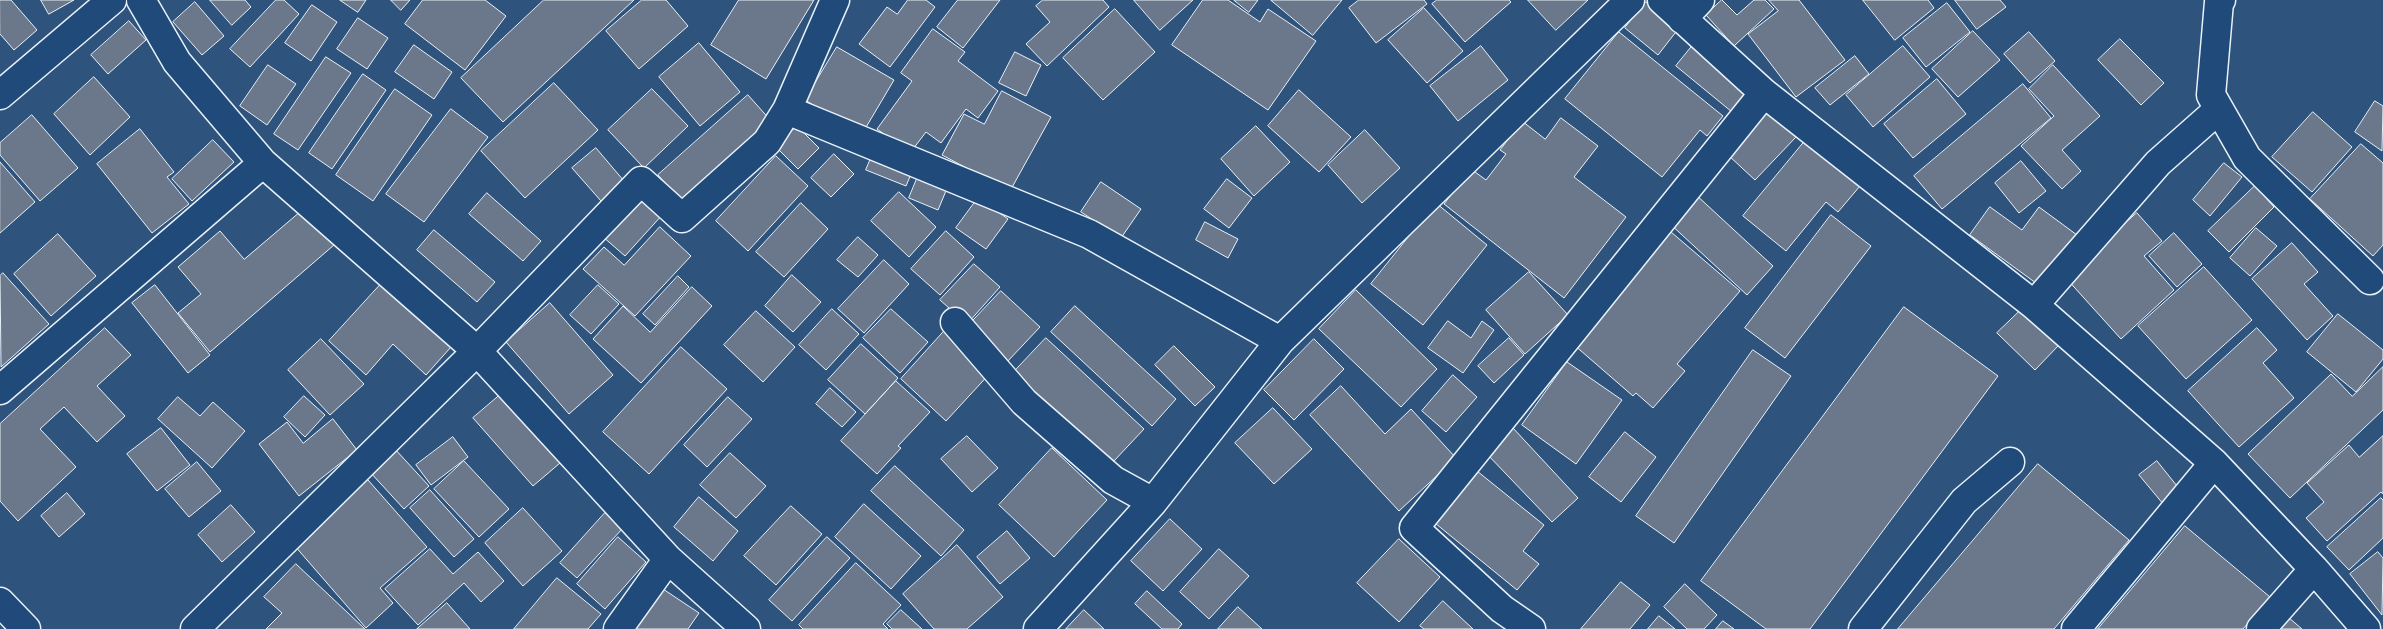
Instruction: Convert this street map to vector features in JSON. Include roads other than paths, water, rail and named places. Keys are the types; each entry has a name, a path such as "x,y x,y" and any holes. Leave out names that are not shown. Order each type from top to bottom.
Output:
{"street":[{"path":"0,95 112,0"},
{"path":"141,0 177,62 263,163 477,351 668,559 746,629"},
{"path":"195,629 477,351 641,180 682,218 767,142 787,110 835,0"},
{"path":"1038,629 1153,502 1280,341 1630,0"},
{"path":"1662,0 1691,10 1764,93 2034,305 2214,463 2314,569 2366,629"},
{"path":"2221,0 2219,2 2211,95 2247,158 2379,279"},
{"path":"1531,629 1502,609 1414,528 1764,93"},
{"path":"2034,305 2158,163 2219,109"},
{"path":"787,110 1089,234 1280,341"},
{"path":"0,390 263,163"},
{"path":"955,322 1024,402 1114,480 1153,502"},
{"path":"1863,629 1964,501 2010,462"},
{"path":"2076,629 2214,463"},
{"path":"618,629 668,559"},
{"path":"2261,629 2314,569"},
{"path":"0,602 26,629"}]}
